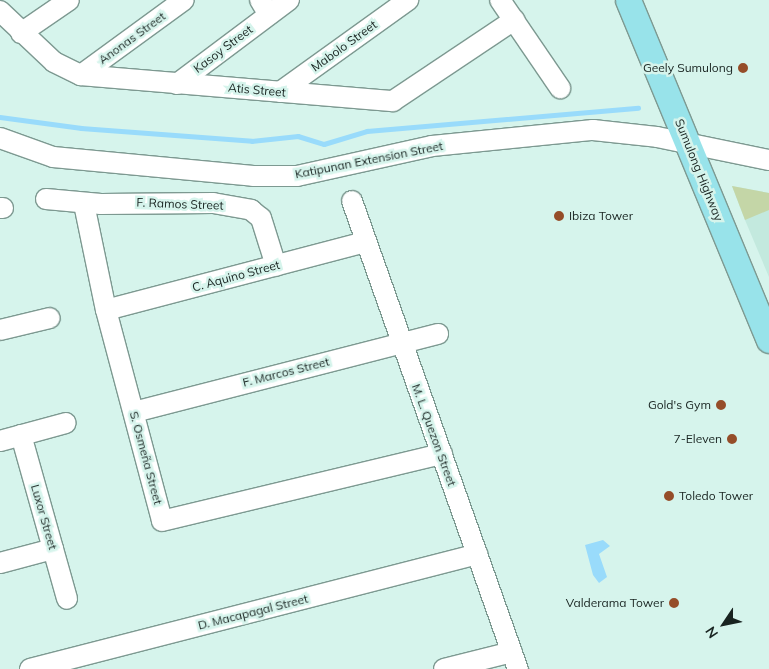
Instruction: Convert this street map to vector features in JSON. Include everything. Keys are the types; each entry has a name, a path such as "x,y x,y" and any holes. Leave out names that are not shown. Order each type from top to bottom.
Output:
{"main road":[{"name":"Sumulong Highway","path":"628,0 769,340"}],"street":[{"path":"21,33 69,0"},
{"name":"Kasoy Street","path":"177,84 264,8 289,0"},
{"name":"Mabolo Street","path":"280,92 408,0"},
{"path":"500,0 560,88"},
{"name":"Anonas Street","path":"80,75 180,1"},
{"name":"Atis Street","path":"0,11 21,33 54,62 80,75 393,102 514,20"},
{"name":"Katipunan Extension Street","path":"0,138 53,157 253,176 298,176 432,146 593,130 685,137 769,160"},
{"name":"F. Ramos Street","path":"46,198 84,204 213,203 251,210 262,218 276,266"},
{"name":"M. L. Quezon Street","path":"352,201 400,343 442,454 515,660"},
{"name":"S. Osmeña Street","path":"84,204 106,310 162,521 442,454"},
{"name":"C. Aquino Street","path":"106,310 365,242"},
{"path":"1,326 50,318"},
{"name":"F. Marcos Street","path":"134,412 438,334"},
{"path":"0,440 66,423"},
{"name":"Luxor Street","path":"21,435 67,600"},
{"path":"0,563 53,549"},
{"name":"D. Macapagal Street","path":"30,669 477,554"},
{"path":"444,669 515,660"}],"shaded area":[{"path":"732,186 769,193 769,277 745,220"}],"green space":[{"path":"732,186 769,193 769,210 745,220"}],"water":[{"path":"603,540 610,546 599,554 607,577 599,583 593,575 585,545"}],"waterway":[{"path":"0,117 81,128 252,141 298,136 324,144 367,131 638,108"}],"place":[{"name":"Geely Sumulong","path":"743,68"},
{"name":"Ibiza Tower","path":"559,216"},
{"name":"Gold's Gym","path":"721,405"},
{"name":"7-Eleven","path":"732,439"},
{"name":"Toledo Tower","path":"669,496"},
{"name":"Valderama Tower","path":"674,603"}]}
